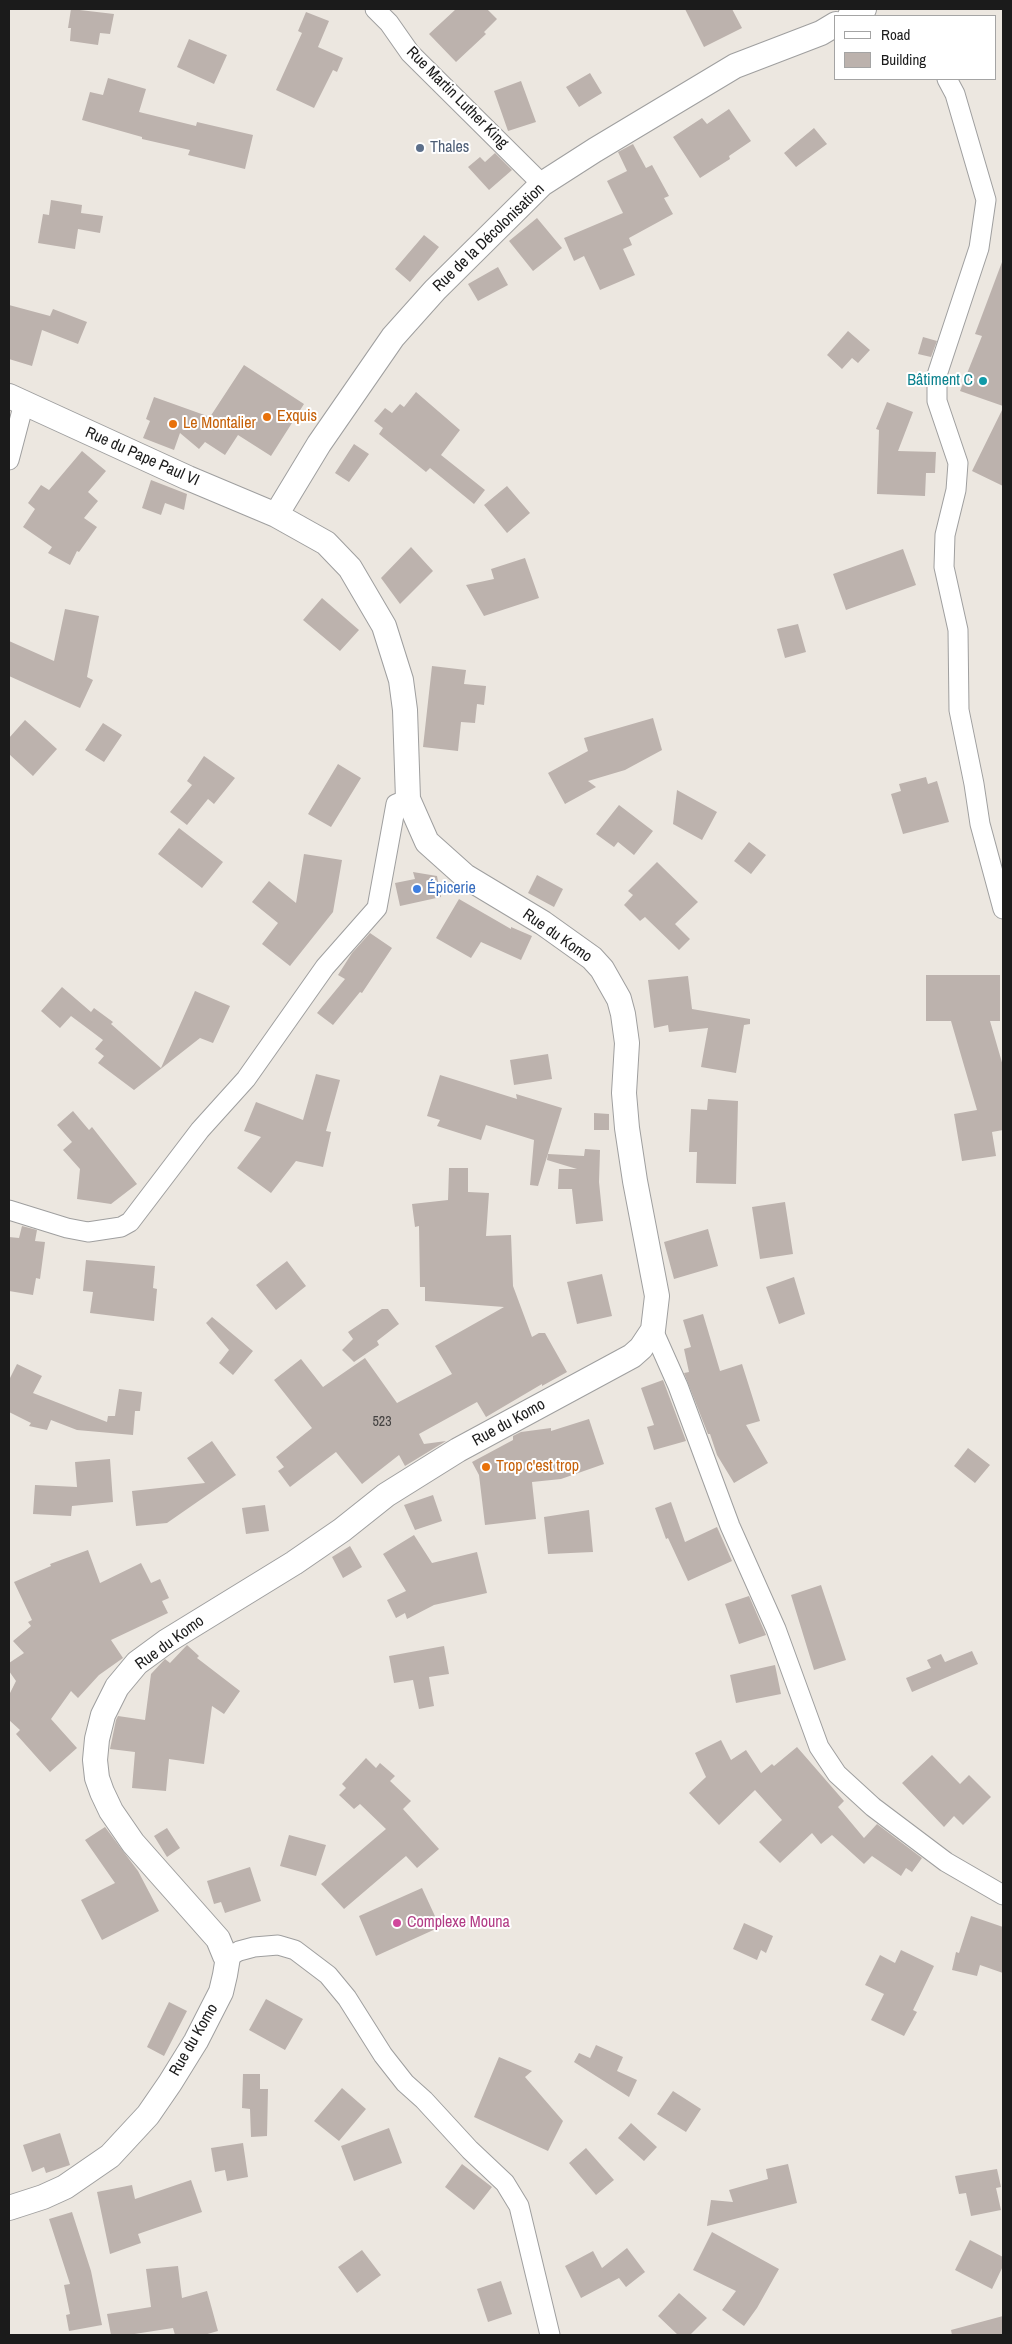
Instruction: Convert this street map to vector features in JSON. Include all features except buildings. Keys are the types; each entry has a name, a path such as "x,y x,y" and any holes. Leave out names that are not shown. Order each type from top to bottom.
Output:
{"street":[{"name":"Rue Martin Luther King","path":"375,9 389,22 410,53 542,184"},
{"path":"852,15 865,9"},
{"name":"Rue de la Décolonisation","path":"276,515 324,436 393,337 435,290 542,184 735,66 821,33 834,25"},
{"path":"948,80 955,94 986,200 979,248 937,375 937,401 958,462 956,490 945,535 944,567 958,630 959,710 980,824 1003,909"},
{"path":"9,460 16,399"},
{"name":"Rue du Pape Paul VI","path":"16,399 188,478 276,515"},
{"name":"Rue du Komo","path":"9,2208 65,2188 110,2156 148,2114 196,2041 221,1992 228,1957 225,1956 218,1938 133,1843 111,1811 97,1778 95,1760 97,1739 103,1715 117,1687 137,1663 167,1641 294,1563 342,1530 386,1495 458,1450 632,1356 641,1348 653,1330 657,1309 657,1296 627,1128 624,1093 627,1043 624,1014 619,999 602,969 575,944 465,876 427,842 408,799 405,710 401,680 384,626 350,568 326,544 276,515"},
{"path":"9,1210 67,1228 88,1232 121,1227 130,1222 200,1130 246,1079 325,968 377,908 396,804 408,799"},
{"path":"653,1330 678,1386 730,1526 776,1629 819,1747 837,1774 873,1807 946,1862 1003,1895"},
{"path":"228,1957 239,1951 254,1947 278,1945 294,1950 311,1961 347,1998 383,2055 405,2083 505,2183 520,2206 550,2335"}],"place":[{"name":"Thales","path":"420,148"},
{"name":"Bâtiment C","path":"983,381"},
{"name":"Exquis","path":"267,417"},
{"name":"Le Montalier","path":"173,424"},
{"name":"Épicerie","path":"417,889"},
{"name":"Trop c'est trop","path":"486,1467"},
{"name":"Complexe Mouna","path":"397,1923"}]}
